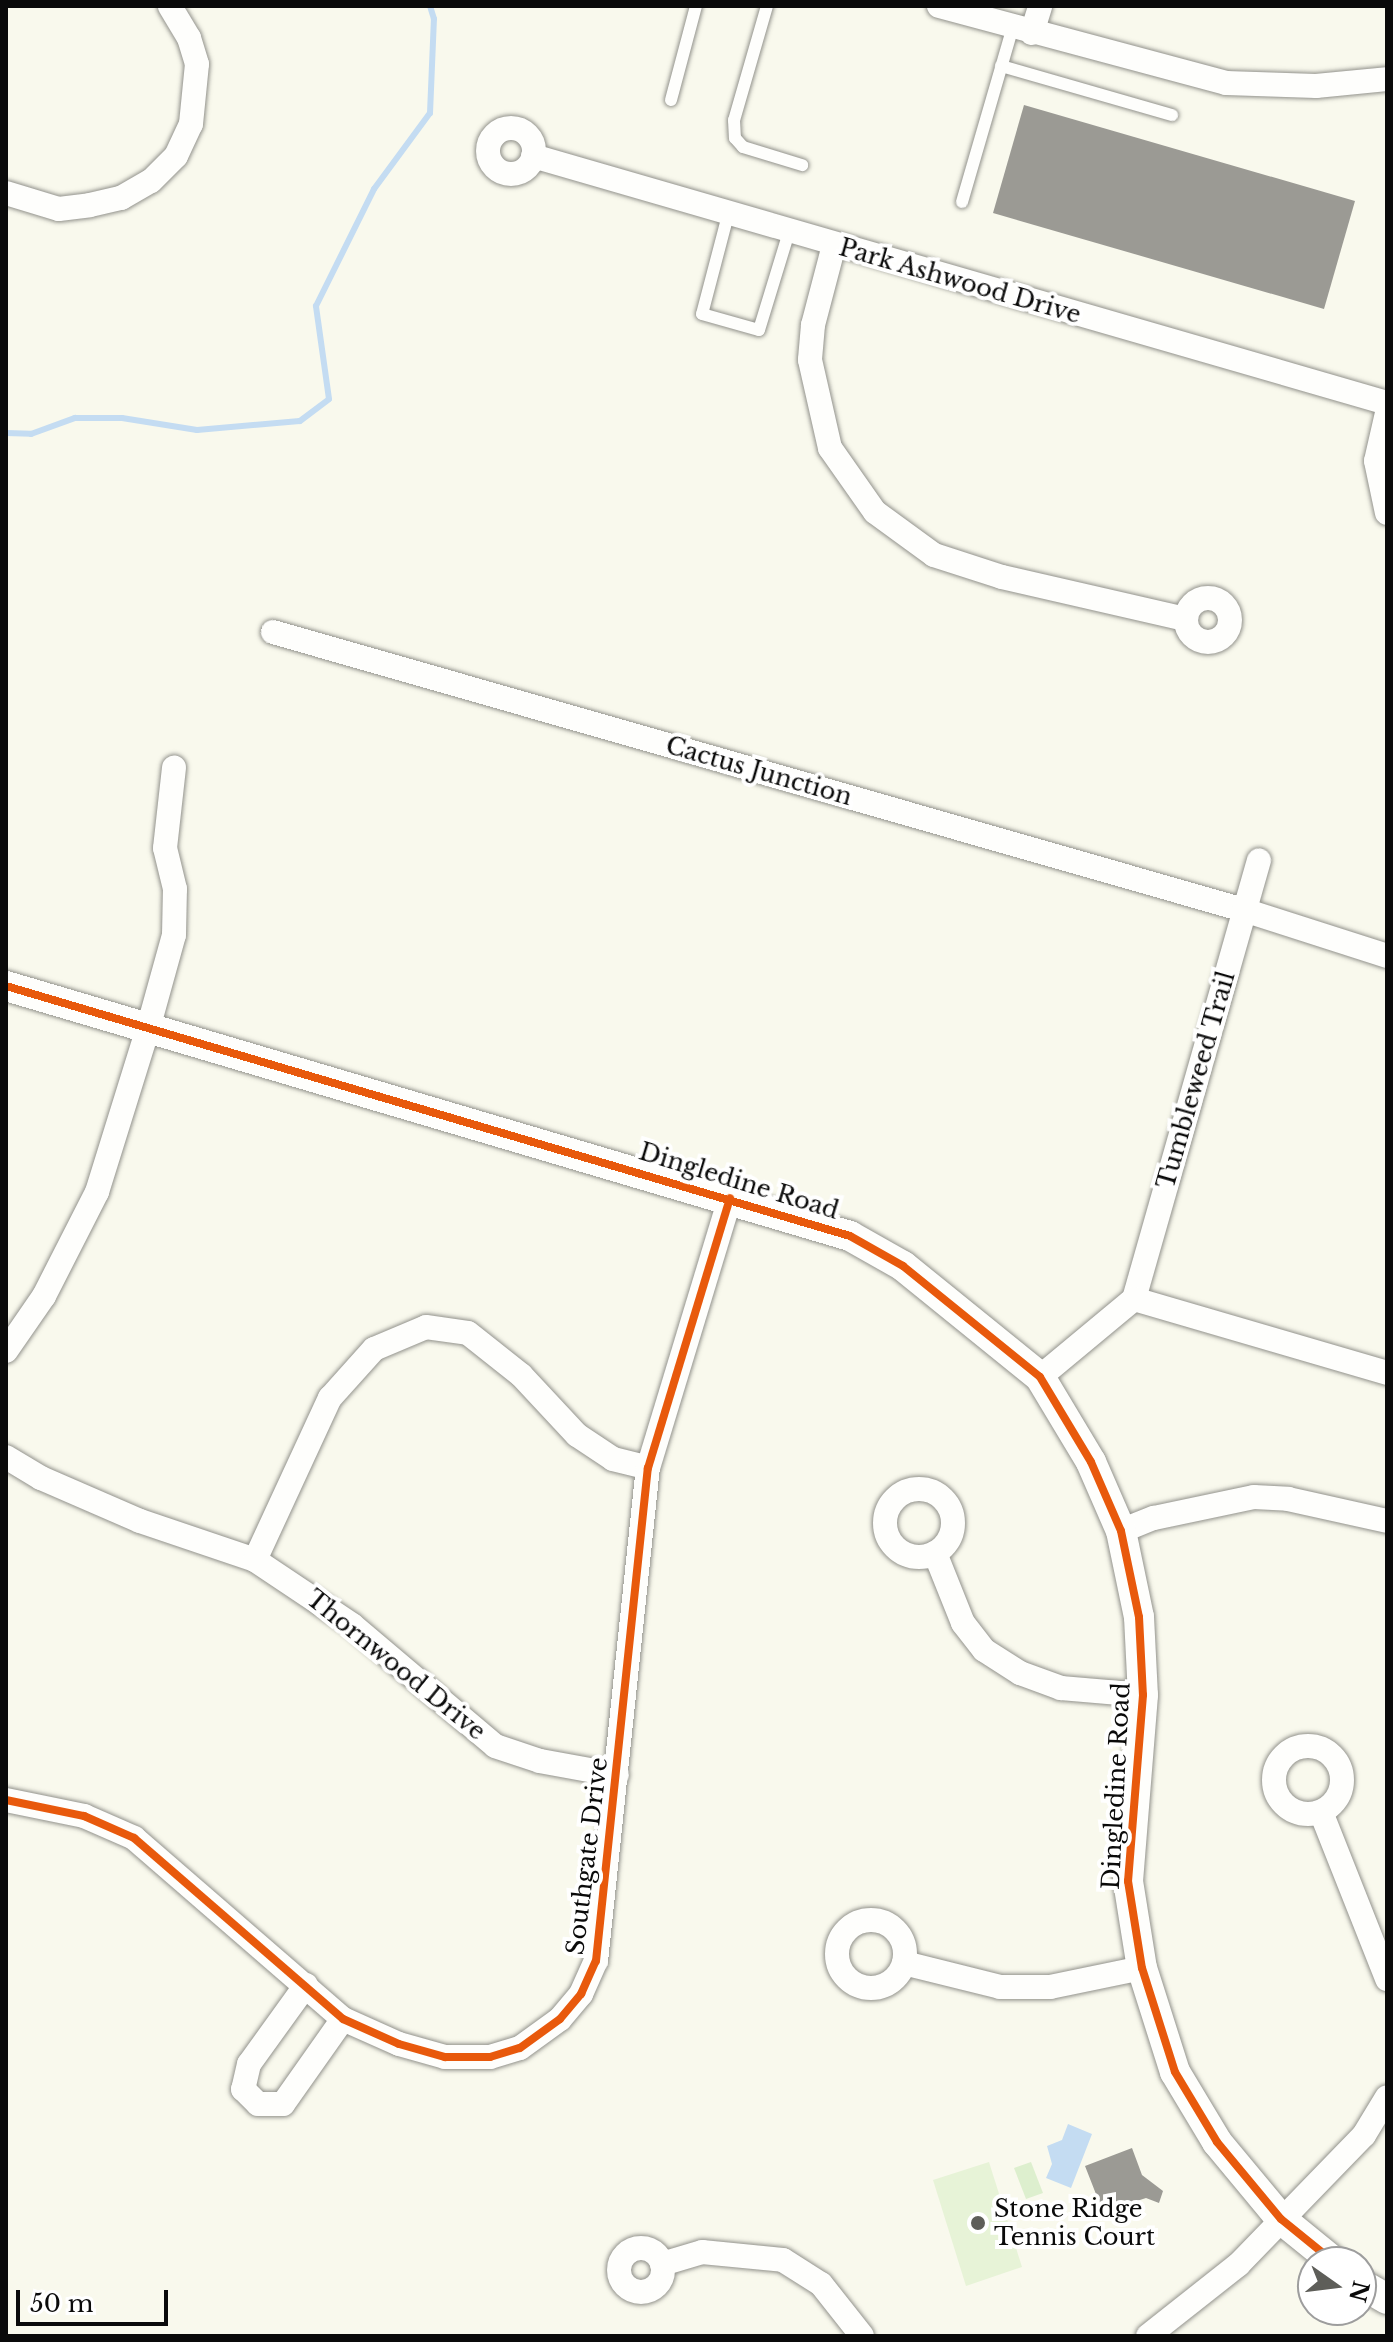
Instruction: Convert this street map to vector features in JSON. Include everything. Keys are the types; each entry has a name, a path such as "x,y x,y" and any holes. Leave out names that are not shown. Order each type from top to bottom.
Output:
{"street":[{"path":"6,193 59,209 90,205 141,186 176,156 191,124 197,64 189,38 170,6"},
{"path":"939,6 1226,83 1316,86 1387,79"},
{"path":"1022,30 1040,6"},
{"name":"Park Ashwood Drive","path":"533,156 728,215 1387,403"},
{"path":"834,245 813,325 810,360 830,448 875,512 934,555 1002,577 1186,619"},
{"path":"1387,413 1376,461 1387,513"},
{"name":"Cactus Junction","path":"273,632 1244,910 1387,956"},
{"path":"6,1351 44,1296 97,1192 149,1025 174,935 175,889 165,848 174,768"},
{"name":"Tumbleweed Trail","path":"1134,1299 1259,860"},
{"name":"Dingledine Road","path":"6,986 149,1025 850,1236 903,1266 1040,1377 1091,1462 1121,1531 1139,1617 1143,1695 1128,1881 1142,1968 1175,2072 1217,2142 1281,2219 1314,2246"},
{"name":"Southgate Drive","path":"6,1800 84,1816 134,1838 343,2019 399,2044 469,2058 520,2048 560,2019 581,1994 596,1961 648,1468 730,1198"},
{"path":"1040,1377 1134,1299 1387,1373"},
{"path":"255,1560 330,1398 374,1349 426,1327 468,1333 521,1375 577,1435 613,1459 648,1468"},
{"name":"Thornwood Drive","path":"6,1457 41,1478 140,1521 255,1560 343,1618 495,1746 540,1761 617,1775"},
{"path":"1121,1531 1169,1514 1254,1497 1298,1501 1387,1521"},
{"path":"935,1553 963,1623 984,1650 1020,1673 1061,1688 1143,1695"},
{"path":"1321,1812 1386,1976"},
{"path":"904,1963 1000,1987 1050,1987 1142,1968"},
{"path":"306,1985 249,2064 243,2089 258,2104 283,2104 343,2019"},
{"path":"1148,2336 1238,2265 1364,2135 1387,2097"},
{"path":"662,2264 702,2252 783,2260 821,2284 862,2336"}],"lane":[{"path":"671,100 696,6"},
{"path":"767,6 734,120 735,138 743,147 802,165"},
{"path":"962,202 1001,66 1022,30"},
{"path":"1001,66 1172,115"},
{"path":"728,215 702,314 759,330 789,232"}],"green space":[{"name":"Stone Ridge Tennis Court","path":"989,2162 1022,2267 966,2286 933,2180"},
{"path":"1031,2162 1043,2193 1026,2199 1014,2168"}],"water":[{"path":"1068,2124 1092,2134 1071,2188 1046,2178 1052,2164 1047,2146 1062,2140"}],"building":[{"path":"1024,105 1355,201 1324,309 993,213"},
{"path":"1132,2148 1142,2175 1163,2191 1159,2203 1146,2198 1103,2212 1085,2166"}],"waterway":[{"path":"6,433 31,434 75,418 122,418 197,430 300,421 329,399 316,306 374,189 430,113 434,19 430,6"}],"cycle path":[{"path":"6,986 850,1236 903,1266 1040,1377 1091,1462 1121,1531 1139,1617 1143,1695 1128,1881 1142,1968 1175,2072 1217,2142 1281,2219 1314,2246"},
{"path":"6,1800 84,1816 134,1838 343,2019 399,2044 445,2057 490,2057 520,2048 560,2019 581,1994 596,1961 648,1468 730,1198"}],"place":[{"name":"Stone Ridge Tennis Court","path":"978,2223"}]}
